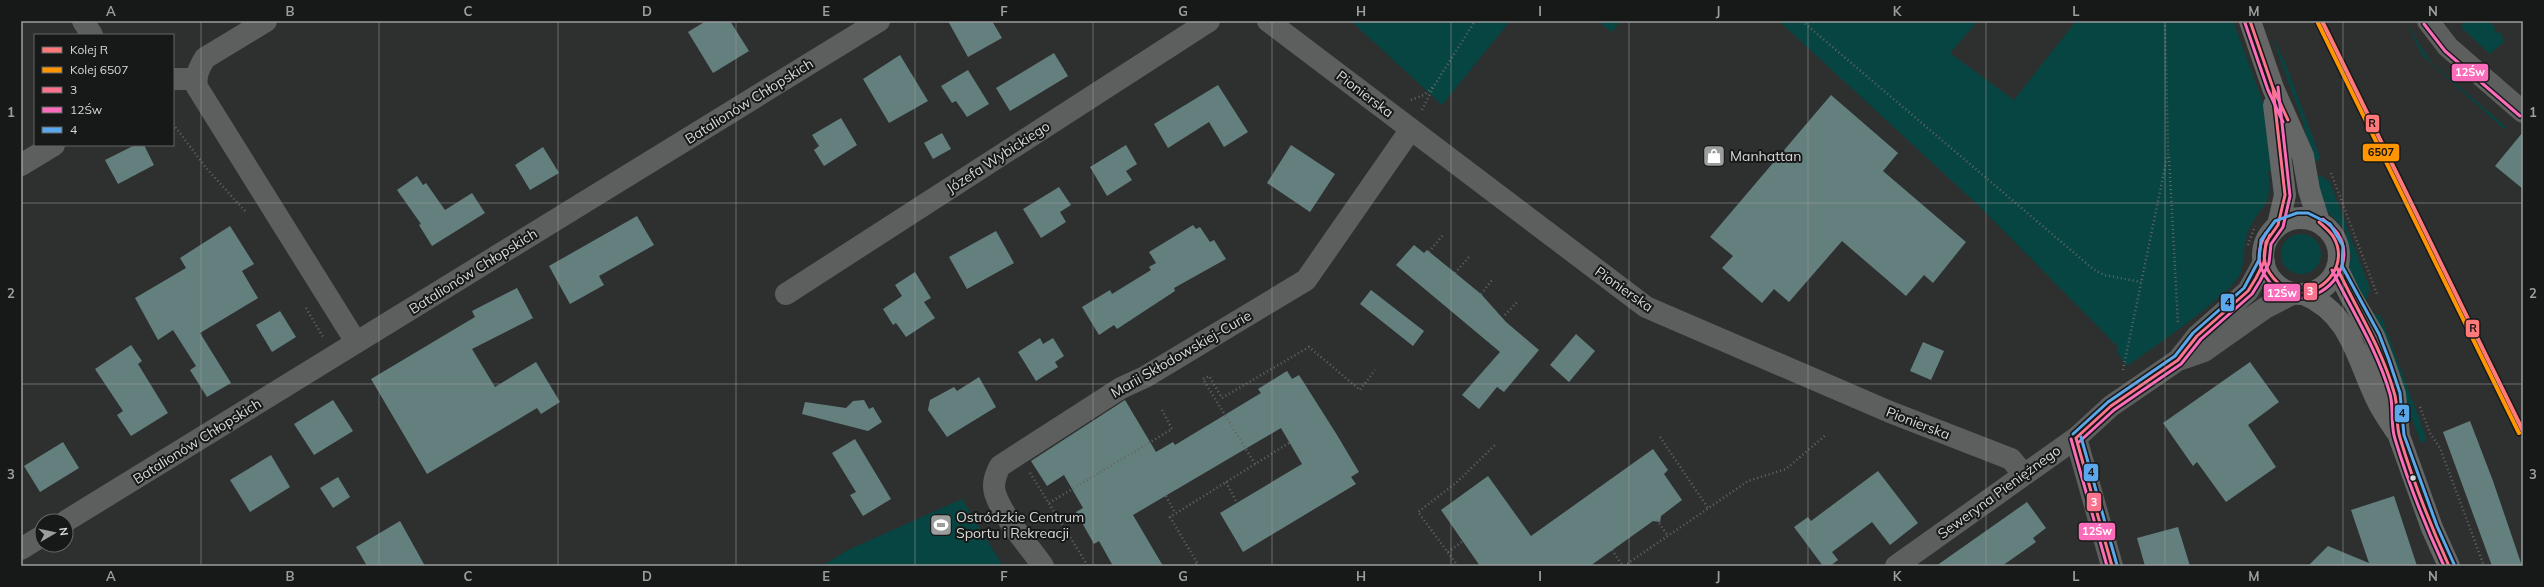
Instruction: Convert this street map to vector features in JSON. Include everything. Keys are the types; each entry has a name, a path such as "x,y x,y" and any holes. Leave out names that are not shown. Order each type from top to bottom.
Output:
{"main road":[{"path":"2250,21 2273,88 2303,156 2308,190 2319,222 2334,236 2339,257 2337,268 2324,286 2299,293"},
{"path":"2273,88 2285,195 2268,224 2266,242 2255,257 2274,282 2320,300 2331,309 2342,324 2365,368 2378,402 2399,436 2432,528 2449,566"},
{"path":"2268,224 2298,218 2319,222"},
{"path":"2337,268 2350,296 2374,336 2384,362 2395,394 2399,436"}],"street":[{"path":"83,21 91,34"},
{"path":"266,21 205,58 196,80 197,87 356,342"},
{"name":"Batalionów Chłopskich","path":"74,516 879,21"},
{"name":"Józefa Wybickiego","path":"786,294 1210,21"},
{"name":"Pionierska","path":"1268,21 1646,307 1890,412 2011,459 2024,475"},
{"path":"2428,21 2448,47 2523,112"},
{"path":"174,79 196,80"},
{"name":"Marii Skłodowskiej-Curie","path":"1043,566 1001,506 995,492 994,483 1000,466 1018,452 1121,388 1144,377 1306,280 1412,129"},
{"path":"21,165 52,146"},
{"name":"Seweryna Pieniężnego","path":"2178,360 2197,336 2248,291 2255,257"},
{"name":"Seweryna Pieniężnego","path":"1896,566 2076,438 2111,406 2178,360 2204,351 2265,308 2299,293"},
{"path":"2076,438 2112,566"},
{"path":"21,549 34,541"}],"path":[{"path":"1434,86 1475,21"},
{"path":"1802,21 2093,269 2104,275 2141,282"},
{"path":"2165,21 2168,154 2178,327"},
{"path":"174,125 207,169 247,214"},
{"path":"2123,371 2168,154"},
{"path":"2255,257 2252,230 2268,224"},
{"path":"1429,252 1443,235"},
{"path":"1455,273 1469,257"},
{"path":"1481,294 1493,279"},
{"path":"1505,315 1518,301"},
{"path":"302,302 335,356"},
{"path":"1255,464 1203,379 1209,376 1222,398 1309,347 1360,390 1375,370"},
{"path":"2419,404 2430,433 2440,448 2484,566"},
{"path":"1049,503 1172,429 1161,408"},
{"path":"1612,550 1624,566 1748,481 1786,469 1827,434"},
{"path":"1660,437 1708,508"},
{"path":"1192,566 1198,564 1170,517 1289,443"},
{"path":"1458,566 1418,512 1456,483 1495,445"},
{"path":"1018,452 1088,566"},
{"path":"1226,482 1237,503"},
{"path":"1166,496 1175,513"},
{"path":"1657,520 1668,536"},
{"path":"1448,552 1463,542"}],"shaded area":[{"path":"1351,21 1510,21 1442,105"},
{"path":"1598,21 1621,21 1612,32"},
{"path":"1779,21 1978,21 1950,53 2014,100 2076,21 2233,21 2262,100 2274,170 2268,171 2269,193 2265,205 2257,215 2246,237 2243,266 2239,276 2232,285 2205,309 2127,366 2117,352 2117,346 1980,207"},
{"path":"2405,21 2431,62 2506,127 2504,129 2423,56"},
{"path":"2464,21 2488,21 2496,28 2494,30 2497,33 2500,32 2504,42 2490,54 2461,27"},
{"path":"2272,37 2285,62 2320,157 2317,162 2312,163 2303,122"},
{"path":"2321,176 2330,182 2370,289 2366,301 2363,303 2349,269 2351,256 2345,230 2327,211 2314,178"},
{"path":"2305,234 2312,237 2318,243 2321,254 2320,262 2312,271 2305,274 2297,274 2290,271 2282,262 2281,250 2284,243 2293,235"},
{"path":"2373,313 2381,316 2426,437 2425,441 2421,443"},
{"name":"Ostródzkie Centrum Sportu i Rekreacji","path":"962,499 1003,566 822,566 848,550"}],"building":[{"path":"706,21 730,21 749,51 713,73 688,32"},
{"path":"948,21 992,21 1002,38 968,57"},
{"path":"1054,53 1068,76 1010,111 996,88"},
{"path":"900,55 928,101 889,123 863,79"},
{"path":"968,70 989,104 967,117 956,101 952,103 941,86"},
{"path":"1218,85 1248,132 1224,147 1209,122 1168,148 1154,124"},
{"path":"1831,95 1898,153 1883,171 1966,242 1933,283 1924,275 1906,296 1842,241 1789,302 1774,289 1762,303 1722,268 1733,256 1710,237"},
{"path":"841,118 857,145 824,166 814,150 819,146 812,135"},
{"path":"2523,132 2523,189 2495,166"},
{"path":"942,133 951,149 933,159 924,143"},
{"path":"1126,145 1137,164 1126,171 1132,180 1107,196 1090,167"},
{"path":"1291,145 1335,174 1310,212 1267,183"},
{"path":"133,146 144,146 154,165 118,184 105,160"},
{"path":"543,147 559,173 530,190 515,165"},
{"path":"417,176 423,185 426,183 445,210 472,193 485,213 432,246 419,225 421,224 397,190"},
{"path":"1059,187 1071,205 1060,212 1066,222 1041,238 1023,209"},
{"path":"637,216 654,245 599,276 604,285 570,304 549,266"},
{"path":"1193,225 1196,229 1200,227 1210,242 1214,240 1226,259 1174,288 1175,291 1117,329 1114,325 1099,335 1082,307 1110,290 1112,294 1151,270 1149,267 1156,263 1149,252"},
{"path":"230,226 254,264 242,271 258,298 200,333 231,383 207,397 190,370 196,366 173,330 158,340 135,298 186,268 180,258"},
{"path":"996,231 1014,263 967,289 949,257"},
{"path":"1414,245 1424,253 1427,250 1481,294 1506,322 1539,350 1504,392 1497,387 1479,409 1462,395 1500,352 1396,265"},
{"path":"915,272 931,298 924,302 935,318 906,337 896,323 893,325 883,309 902,296 895,285"},
{"path":"517,288 533,318 472,349 495,387 536,362 560,402 541,414 537,408 427,474 371,379 475,317 472,311"},
{"path":"1371,290 1424,331 1413,346 1360,304"},
{"path":"280,311 296,337 272,352 256,325"},
{"path":"1576,334 1595,351 1569,382 1550,365"},
{"path":"1040,338 1043,344 1053,338 1064,356 1055,362 1058,367 1036,381 1018,352"},
{"path":"1923,342 1944,351 1931,380 1910,371"},
{"path":"131,345 142,361 138,364 168,413 131,436 117,415 123,411 95,369"},
{"path":"2250,362 2279,402 2248,425 2276,467 2226,502 2197,462 2193,466 2163,423"},
{"path":"1287,371 1292,379 1299,375 1359,472 1351,477 1356,484 1243,552 1220,513 1302,464 1281,428 1133,515 1163,566 1113,566 1099,541 1094,544 1076,512 1083,508 1064,475 1047,486 1031,461 1125,400 1156,452 1173,442 1175,445 1261,393 1258,389"},
{"path":"979,377 996,407 947,437 928,410 930,400 954,387 957,391"},
{"path":"333,400 353,431 314,455 294,424"},
{"path":"864,400 869,409 873,407 882,422 868,431 802,414 805,402 846,408 853,401"},
{"path":"2470,421 2493,481 2522,566 2492,566 2443,432"},
{"path":"855,439 891,499 863,516 850,495 856,492 832,453"},
{"path":"63,442 79,468 40,492 24,466"},
{"path":"1653,449 1668,470 1664,474 1682,500 1661,516 1660,522 1653,521 1590,566 1480,566 1441,510 1488,476 1531,536"},
{"path":"271,455 290,487 250,512 230,480"},
{"path":"1878,471 1918,523 1890,545 1872,522 1832,552 1838,560 1830,566 1823,566 1794,527 1808,517 1811,521"},
{"path":"338,477 350,497 333,508 320,488"},
{"path":"2394,496 2417,566 2308,566 2328,546 2369,563 2351,510"},
{"path":"2027,502 2046,528 2033,538 2036,542 2002,566 1936,566"},
{"path":"400,521 425,566 367,566 356,547"},
{"path":"2178,527 2190,566 2145,566 2137,538"}],"rail line":[{"name":"R","path":"2322,21 2523,431"},
{"name":"6507","path":"2318,23 2519,433"}],"transit line":[{"name":"3","path":"2250,21 2273,88 2288,120"},
{"name":"12Św","path":"2245,23 2268,90 2283,122"},
{"name":"12Św","path":"2424,24 2445,51 2520,116"},
{"name":"12Św","path":"2079,442 2114,410 2181,364 2201,339 2252,294 2260,281 2269,263 2271,244 2283,227 2290,196 2278,87"},
{"name":"3","path":"2076,438 2111,406 2178,360 2197,336 2248,291 2256,278 2264,262 2266,242 2278,225 2285,195 2273,88"},
{"name":"4","path":"2073,434 2108,402 2175,356 2193,333 2244,288 2259,260 2261,240 2275,221 2297,213 2308,213 2330,224 2343,246 2342,268"},
{"name":"12Św","path":"2266,233 2262,241 2259,255 2262,269 2269,282 2277,290 2290,296 2297,298 2311,296 2321,292 2330,285 2342,266 2344,256 2343,245 2338,234 2323,219"},
{"name":"3","path":"2270,235 2264,255 2266,267 2269,273 2283,288 2301,293 2310,291 2327,281 2337,266 2338,247 2334,238 2319,222"},
{"name":"4","path":"2342,266 2379,334 2389,360 2400,393 2404,435 2437,526 2454,564"},
{"name":"3","path":"2337,268 2376,344 2389,375 2396,403 2399,432 2410,470 2449,566"},
{"name":"12Św","path":"2332,270 2371,346 2385,377 2392,405 2393,428 2400,455 2417,503 2444,566"},
{"name":"4","path":"2081,437 2117,565"},
{"name":"3","path":"2076,438 2112,566"},
{"name":"12Św","path":"2071,439 2107,566"}],"place":[{"name":"Manhattan","path":"1714,156"},
{"name":"Ostródzkie Centrum Sportu i Rekreacji","path":"941,525"}]}
